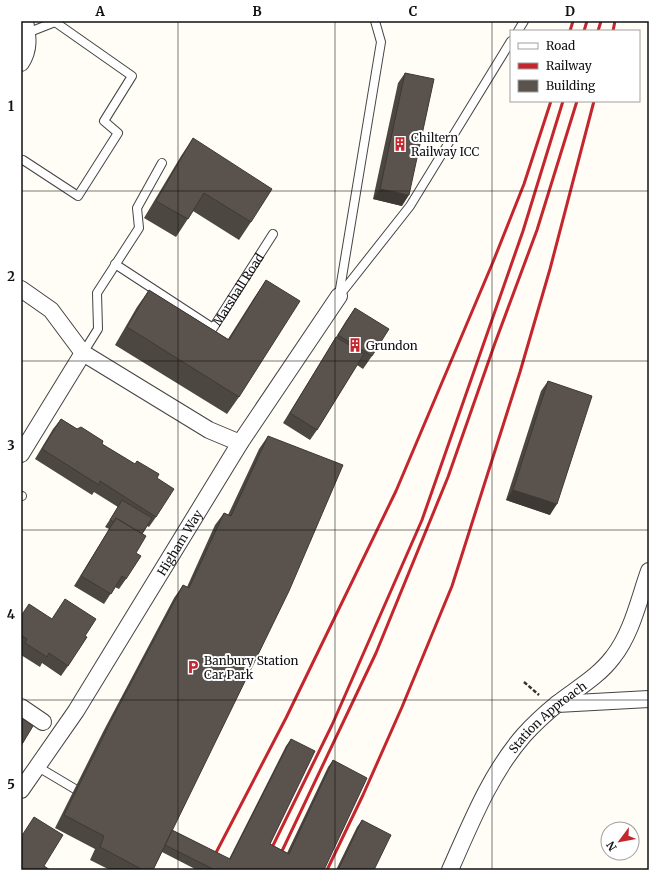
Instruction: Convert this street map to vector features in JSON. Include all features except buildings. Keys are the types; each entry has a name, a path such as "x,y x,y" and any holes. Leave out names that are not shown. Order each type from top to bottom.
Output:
{"street":[{"path":"21,63 26,56 28,44 26,27"},
{"path":"21,289 51,310 83,352 209,430 240,443"},
{"name":"Higham Way","path":"21,790 76,711 240,443 339,296"},
{"path":"21,454 83,352"},
{"name":"Station Approach","path":"450,870 493,779 514,748 525,734 557,704 601,671 613,658 622,644 630,626 649,571"},
{"path":"557,704 649,699"},
{"path":"21,707 43,722"}],"lane":[{"path":"339,296 381,42 375,21"},
{"path":"519,30 524,21"},
{"path":"23,160 78,196 118,133 104,121 132,76 55,22 26,27"},
{"path":"339,296 410,206 510,43"},
{"path":"83,352 98,329 97,293 139,228 137,208 162,164"},
{"name":"Marshall Road","path":"115,264 213,328 273,234"},
{"path":"38,767 75,789"}],"railway":[{"path":"570,30 573,21"},
{"path":"584,30 587,21"},
{"path":"598,30 601,21"},
{"path":"613,30 615,21"},
{"path":"207,870 286,718 396,491 493,262 524,184 551,102"},
{"path":"261,870 332,725 422,520 523,231 563,102"},
{"path":"273,870 376,653 448,477 495,343 537,230 577,102"},
{"path":"327,870 363,795 402,707 452,586 520,372 550,269 594,102"}],"place":[{"name":"Chiltern Railway ICC","path":"400,144"},
{"name":"Grundon","path":"355,345"},
{"name":"Banbury Station Car Park","path":"193,667"}]}
